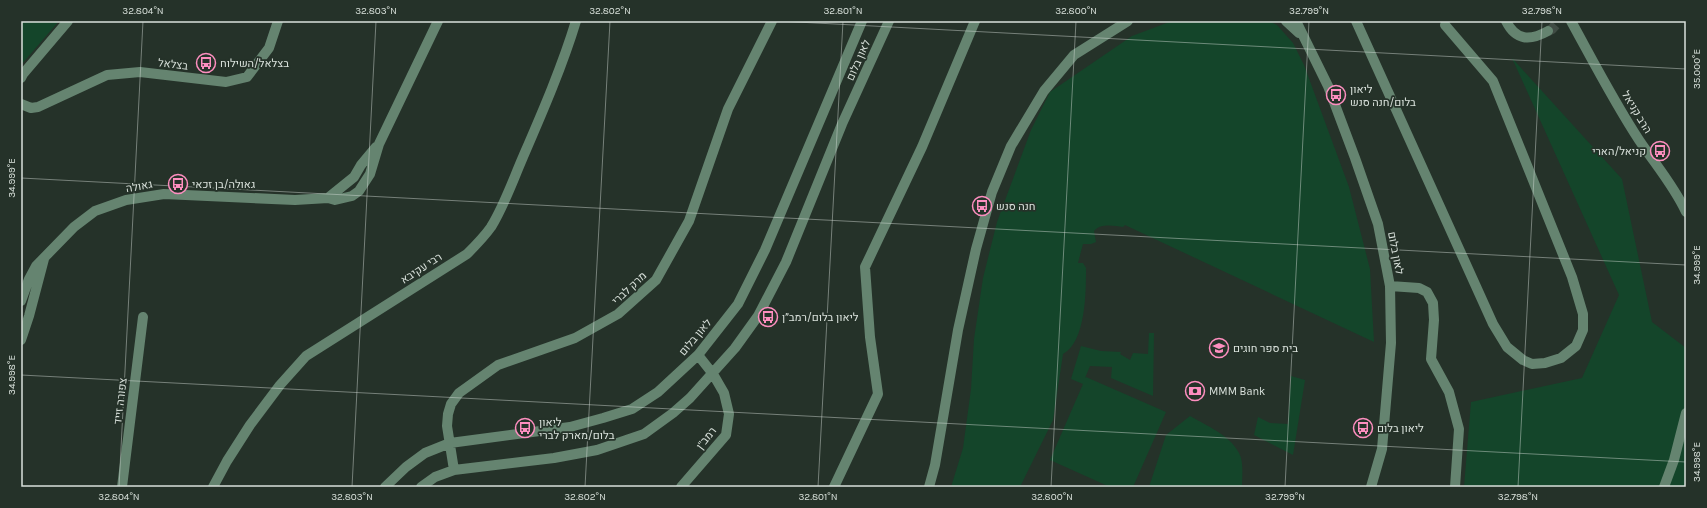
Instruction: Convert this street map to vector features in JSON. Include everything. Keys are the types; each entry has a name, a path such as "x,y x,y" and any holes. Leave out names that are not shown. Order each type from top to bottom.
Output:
{"street":[{"path":"21,78 68,21"},
{"name":"בצלאל","path":"21,104 31,108 38,107 107,75 140,72 226,82 247,77 269,48 278,21"},
{"name":"גאולה","path":"21,300 36,266 45,255 74,227 95,212 126,200 164,194 295,200 328,198 335,200 352,196 359,191 370,174 379,144 438,21"},
{"name":"רבי עקיבא","path":"213,487 227,461 250,425 280,385 306,356 467,254 481,241 492,226 516,174 540,118 570,41 576,21"},
{"name":"מרק לברי","path":"454,470 447,426 451,404 459,393 498,365 575,338 618,314 656,280 689,221 728,109 772,21"},
{"name":"לאון בלום","path":"385,487 406,467 425,453 450,444 570,427 632,409 658,392 698,355 738,304 764,250 862,21"},
{"name":"לאון בלום","path":"421,487 435,477 454,470 554,458 597,450 644,434 673,413 713,374 735,348 758,316 786,262 842,124 889,21"},
{"path":"834,487 878,394 870,337 865,267 922,147 975,21"},
{"path":"929,487 935,465 958,330 976,249 992,192 1011,146 1044,91 1074,55 1128,21"},
{"name":"לאון בלום","path":"1286,21 1303,37"},
{"name":"לאון בלום","path":"1296,21 1328,86 1355,158 1378,224 1390,286 1391,343 1382,449 1370,487"},
{"path":"1356,21 1493,324 1507,348 1522,360 1532,364 1545,363 1561,358 1576,346 1583,330 1582,314 1572,277 1493,81 1445,25"},
{"path":"1506,21 1516,34 1526,38 1537,37 1548,31"},
{"name":"הרב קניאל","path":"1571,21 1635,134 1680,198 1686,212"},
{"path":"21,340 45,255"},
{"path":"1390,286 1419,288 1427,292 1433,303 1434,320 1431,359 1448,392 1459,429 1455,487"},
{"name":"צפורה זייד","path":"122,487 143,317"},
{"name":"רמב\"ן","path":"681,487 726,435 729,414 724,393 713,374 698,355"},
{"path":"1664,487 1674,460 1686,413"}],"green space":[{"path":"21,21 59,21 21,65"},
{"path":"1172,21 1269,21 1277,25 1293,43 1304,65 1349,187 1370,269 1374,342 1125,225 1123,227 1104,226 1097,228 1094,231 1096,242 1091,244 1083,244 1078,263 1083,263 1086,268 1086,289 1083,315 1076,339 1071,348 1063,354 1053,420 1020,487 951,487 963,448 971,389 974,339 983,278 997,222 1031,130 1050,92 1132,36"},
{"path":"1512,58 1622,179 1652,322 1686,348 1686,487 1464,487 1471,402 1582,378 1619,295"},
{"path":"1149,333 1154,333 1153,396 1111,378 1112,367 1090,366 1085,378 1086,377 1166,412 1133,487 1110,487 1050,460 1083,384 1071,379 1081,346 1101,351 1121,352 1120,354 1130,360 1133,353 1148,354"},
{"path":"1291,376 1305,380 1293,455 1254,435 1258,417 1270,423 1288,424"},
{"path":"1190,416 1224,436 1235,447 1242,461 1242,487 1149,487 1166,435"}],"tunnel":[{"path":"1548,31 1552,29 1559,21"}],"place":[{"name":"בצלאל/השילוח","path":"206,63"},
{"name":"ליאון בלום/חנה סנש","path":"1336,95"},
{"name":"קניאל/הארי","path":"1660,151"},
{"name":"גאולה/בן זכאי","path":"178,184"},
{"name":"חנה סנש","path":"982,206"},
{"name":"ליאון בלום/רמב״ן","path":"768,317"},
{"name":"בית ספר חוגים","path":"1219,348"},
{"name":"MMM Bank","path":"1195,391"},
{"name":"ליאון בלום/מארק לברי","path":"525,428"},
{"name":"ליאון בלום","path":"1363,428"}]}
